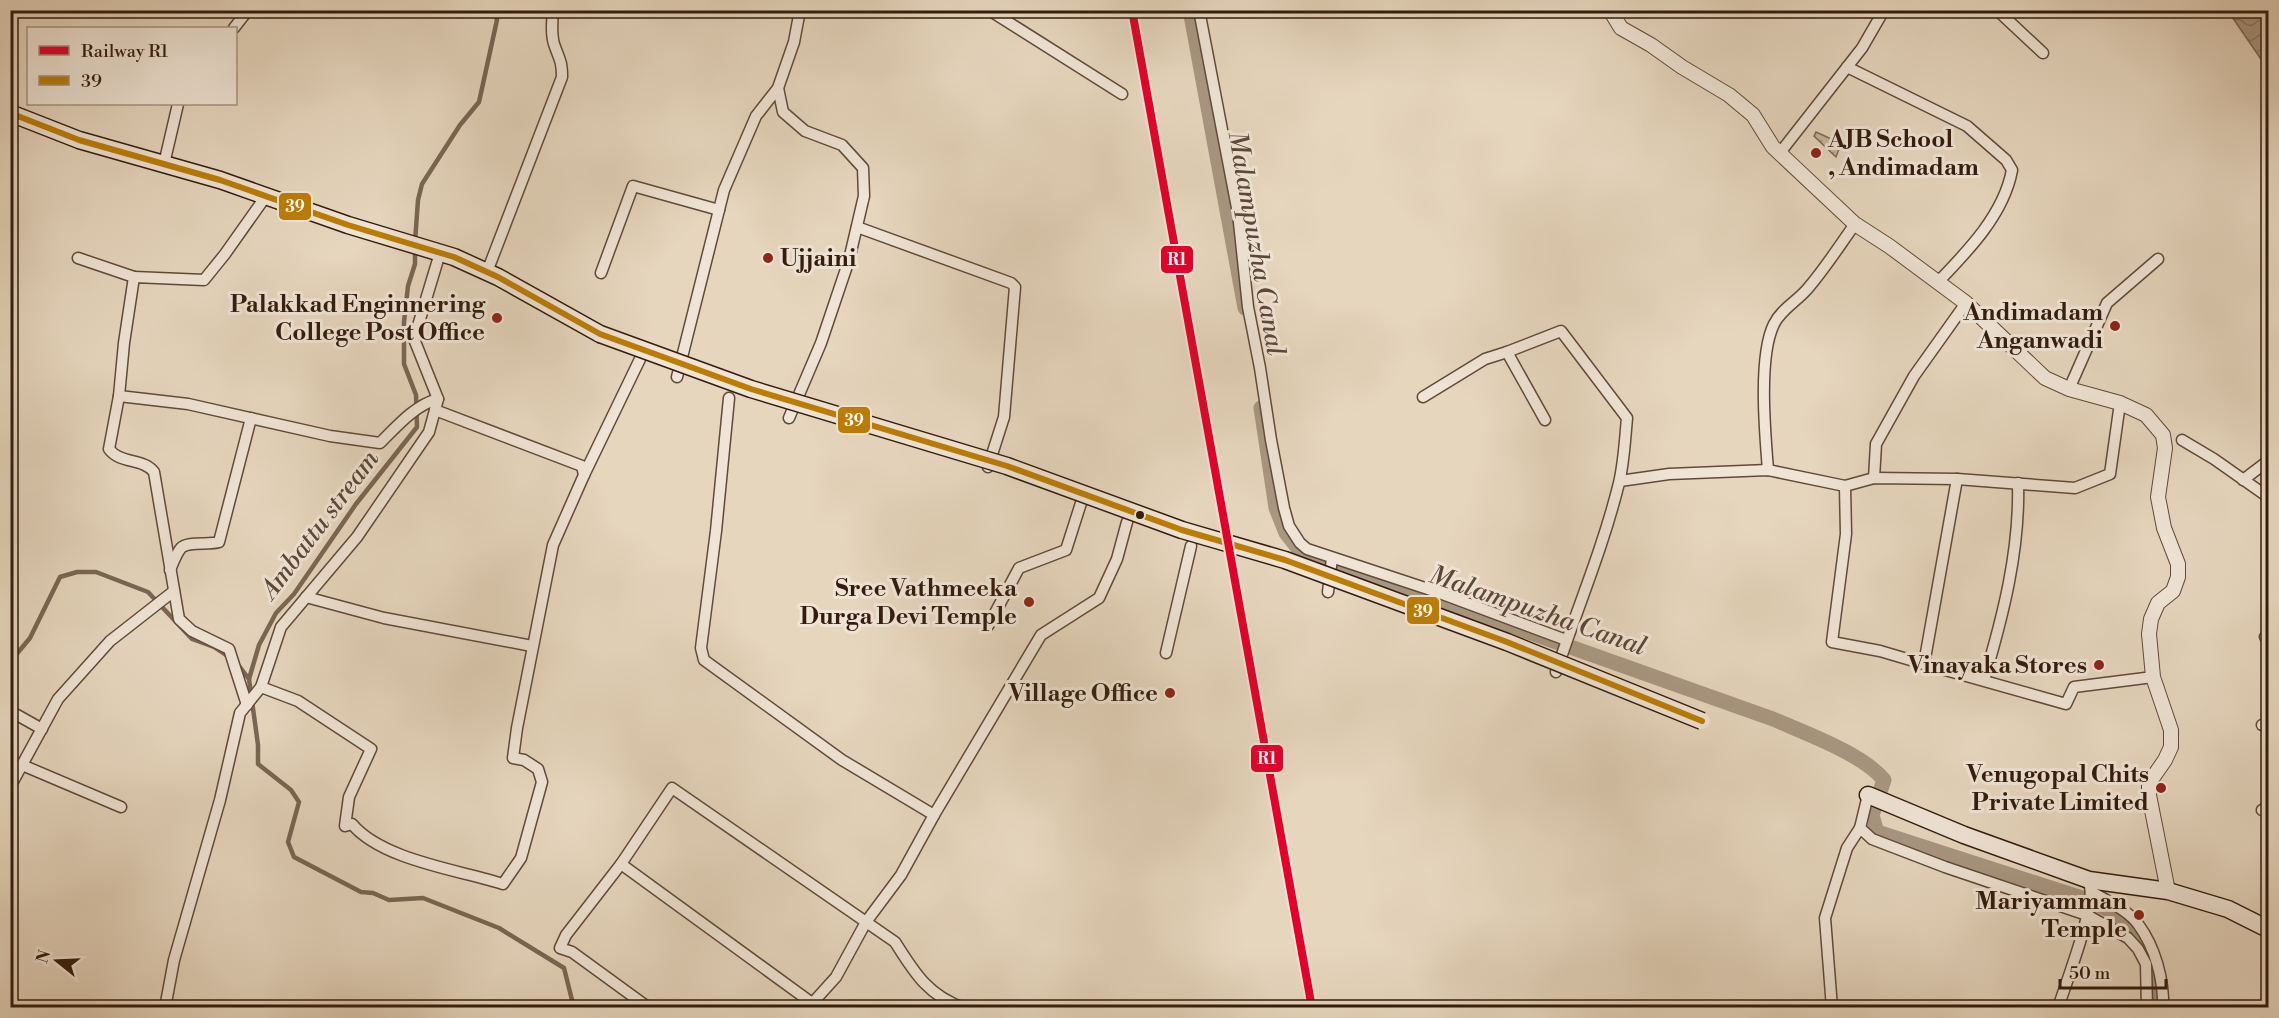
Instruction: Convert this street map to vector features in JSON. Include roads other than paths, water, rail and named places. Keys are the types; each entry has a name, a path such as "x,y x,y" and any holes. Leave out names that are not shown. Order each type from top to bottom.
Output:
{"main road":[{"path":"10,113 80,140 266,196 440,253 487,272 600,334 751,389 1007,466 1182,530 1285,560 1507,642 1702,721"},
{"path":"1868,795 2090,886 2168,891 2228,909 2268,929"}],"street":[{"path":"235,27 248,10"},
{"path":"487,272 562,77 562,61 554,44 552,31 553,10"},
{"path":"677,377 724,190 756,116 778,88 794,42 800,10"},
{"path":"988,10 1122,94"},
{"path":"1199,10 1238,213 1248,308 1289,526 1300,543 1307,549 1437,592 1567,639"},
{"path":"1610,10 1621,28 1729,95 1753,115 1779,154 1855,224 1966,303 2045,378 2069,389 2120,403 2146,415 2163,435 2165,448 2158,498 2164,528 2178,564 2178,577 2173,591 2158,603 2151,619 2149,634 2153,677 2171,730 2171,747 2149,783 2149,789 2168,891"},
{"path":"1779,154 1862,48 1884,10"},
{"path":"1997,10 2043,53"},
{"path":"1847,67 1967,126 2006,160 2012,170 2009,187 1984,230 1938,282"},
{"path":"778,88 783,112 806,131 842,145 863,168 864,196 849,260 822,343 789,418"},
{"path":"164,164 178,105"},
{"path":"601,273 633,186 719,210"},
{"path":"78,258 134,277 204,280 266,196"},
{"path":"1768,470 1764,429 1766,348 1773,324 1778,316 1809,288 1855,224"},
{"path":"857,227 1011,283 1016,287 1004,417 988,467"},
{"path":"165,1008 174,960 220,801 240,713 260,688 281,627 357,537 429,432 434,404 414,339 440,253"},
{"path":"2069,389 2107,303 2133,278 2158,259"},
{"path":"134,277 119,396 109,449 114,456 149,467 154,472 170,570 170,594 179,619 192,631 229,649 247,704"},
{"path":"1874,478 1876,444 1914,376 1966,303"},
{"path":"1423,397 1485,360 1561,331 1627,418 1620,481 1586,592 1556,672"},
{"path":"1508,351 1545,420"},
{"path":"260,688 298,701 371,749 349,797 345,826 352,824 376,845 436,868 503,884 520,858 542,782 538,769 524,760 513,758 532,646 553,545 640,359"},
{"path":"119,396 188,404 330,436 380,442 408,416 434,404 582,466 584,475"},
{"path":"729,398 712,566 701,648 704,660 842,760 934,815"},
{"path":"1620,481 1669,474 1768,470 1845,486 1874,478 1957,479 2075,488 2110,474 2120,403"},
{"path":"170,570 182,547 188,544 210,545 219,542 251,418"},
{"path":"2182,441 2214,459 2268,497"},
{"path":"2243,480 2268,461"},
{"path":"1924,664 1957,479"},
{"path":"1984,680 2006,606 2019,511 2018,483"},
{"path":"1845,486 1846,534 1832,642 1880,651 2066,704 2074,687 2153,677"},
{"path":"988,626 1019,568 1066,550 1081,503"},
{"path":"621,864 810,1005 836,977 866,922 902,875 934,815 1041,635 1099,598 1117,559 1127,522"},
{"path":"1166,653 1191,546"},
{"path":"1328,590 1332,558"},
{"path":"10,787 58,699 110,640 170,594"},
{"path":"306,597 384,618 532,646"},
{"path":"10,711 42,729"},
{"path":"22,765 121,807"},
{"path":"649,1008 610,982 572,952 560,948 566,935 621,864 672,788 894,942 914,972 928,987 946,1002 964,1008"},
{"path":"1833,1008 1825,918 1847,848 1860,828 1868,795"},
{"path":"1860,828 1872,839 1945,867 2087,915 2128,938 2146,964 2147,1008"},
{"path":"2058,1008 2087,915 2090,886"},
{"path":"2090,886 2137,922 2156,956 2163,1008"}],"water":[{"path":"2228,11 2268,11 2268,70 2265,65"}],"waterway":[{"path":"415,242 418,200 422,184 460,125 479,102 497,20 494,10"},
{"name":"Malampuzha Canal","path":"1190,10 1245,308"},
{"name":"Ambattu stream","path":"415,250 415,264 408,286 404,322 404,364 416,395 417,427 356,504 294,594 276,613 259,645 249,679 258,745 258,764 291,790 299,802 288,842 294,857 361,892 373,893 389,900 423,898 499,928 564,968 574,1008"},
{"name":"Malampuzha Canal","path":"1261,408 1276,508 1286,533 1300,551 1773,719 1848,753 1875,770 1884,780 1872,815 1877,832 2088,900 2115,913 2129,927 2150,956 2153,1008"},
{"name":"Ambattu stream","path":"10,662 30,638 60,577 77,572 96,572 148,592 192,639 214,647 229,657"},
{"name":"Ambattu stream","path":"236,662 249,679"}],"railway":[{"path":"1132,10 1312,1008"}],"rail line":[{"name":"R1","path":"1132,10 1312,1008"}],"place":[{"name":"AJB School , Andimadam","path":"1816,153"},
{"name":"Ujjaini","path":"768,258"},
{"name":"Palakkad Enginnering College Post Office","path":"497,318"},
{"name":"Andimadam Anganwadi","path":"2115,326"},
{"name":"Sree Vathmeeka Durga Devi Temple","path":"1029,602"},
{"name":"Vinayaka Stores","path":"2099,665"},
{"name":"Village Office","path":"1170,693"},
{"name":"Venugopal Chits Private Limited","path":"2161,788"},
{"name":"Mariyamman Temple","path":"2139,915"}]}
